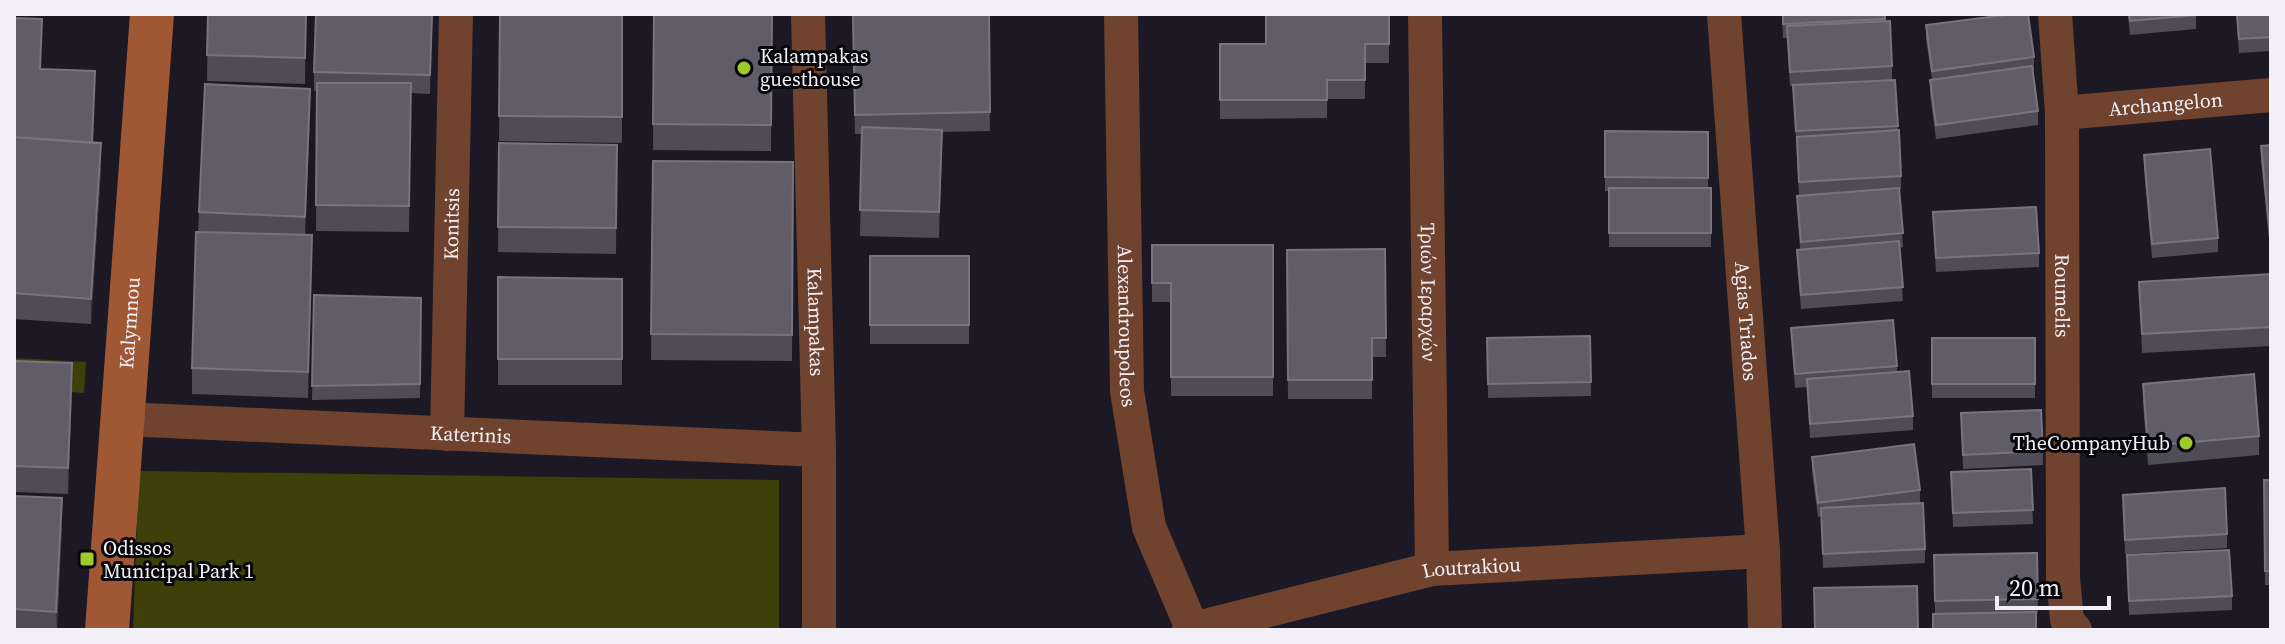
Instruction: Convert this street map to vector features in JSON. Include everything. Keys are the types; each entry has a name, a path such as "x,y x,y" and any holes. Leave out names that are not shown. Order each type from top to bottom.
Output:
{"street":[{"name":"Kalymnou","path":"107,630 152,14"},
{"name":"Konitsis","path":"447,434 456,14"},
{"name":"Kalampakas","path":"808,14 819,450 819,630"},
{"name":"Alexandroupoleos","path":"1121,14 1127,391 1149,527 1190,629"},
{"name":"Τριών Ιεραρχών","path":"1425,14 1432,569"},
{"name":"Agias Triados","path":"1724,14 1763,551 1765,630"},
{"name":"Roumelis","path":"2055,14 2062,113 2063,578 2067,620 2075,630"},
{"name":"Archangelon","path":"2062,113 2271,95"},
{"name":"Katerinis","path":"123,419 819,450"},
{"name":"Loutrakiou","path":"1190,629 1432,569 1763,551"}],"shaded area":[{"path":"14,358 86,362 84,393 14,388"},
{"path":"139,471 779,480 779,630 133,630"}],"building":[{"path":"208,14 306,14 305,58 207,55"},
{"path":"316,14 432,14 430,75 314,72"},
{"path":"500,14 622,15 622,117 499,116"},
{"path":"654,14 772,14 771,125 653,124"},
{"path":"853,14 989,14 990,112 855,115"},
{"path":"1266,14 1389,14 1389,44 1365,44 1365,80 1327,80 1327,100 1220,100 1220,44 1266,44"},
{"path":"1783,14 1885,14 1885,19 1783,24"},
{"path":"2028,14 2034,57 1932,71 1926,25"},
{"path":"2129,14 2196,14 2196,15 2130,21"},
{"path":"2237,14 2271,14 2271,37 2239,39"},
{"path":"14,18 42,19 40,69 95,71 92,143 14,137"},
{"path":"1890,21 1892,66 1790,72 1787,26"},
{"path":"2032,66 2038,111 1936,125 1930,80"},
{"path":"1895,80 1898,126 1796,131 1793,85"},
{"path":"317,83 411,83 409,206 316,205"},
{"path":"205,84 310,89 305,217 199,212"},
{"path":"862,127 942,130 939,212 860,210"},
{"path":"1899,130 1901,176 1799,182 1797,137"},
{"path":"1605,131 1708,132 1708,178 1605,177"},
{"path":"14,137 101,143 91,299 14,293"},
{"path":"499,143 617,145 616,228 498,227"},
{"path":"2271,145 2271,236 2270,236 2261,146"},
{"path":"2210,149 2218,238 2152,244 2144,155"},
{"path":"653,161 793,162 792,335 651,334"},
{"path":"1609,188 1711,188 1711,233 1609,233"},
{"path":"1899,188 1903,233 1801,242 1797,196"},
{"path":"2036,207 2039,253 1936,258 1933,212"},
{"path":"196,232 312,235 308,372 192,368"},
{"path":"1899,241 1903,287 1801,295 1797,250"},
{"path":"1152,245 1273,245 1273,377 1171,377 1171,283 1152,283"},
{"path":"1385,249 1386,338 1372,338 1372,380 1288,380 1287,250"},
{"path":"870,256 969,256 969,325 870,325"},
{"path":"2271,274 2271,327 2142,334 2139,282"},
{"path":"498,277 622,279 622,359 498,359"},
{"path":"314,295 421,298 420,384 312,386"},
{"path":"1893,320 1897,366 1795,374 1791,328"},
{"path":"1590,336 1591,382 1488,384 1487,338"},
{"path":"1932,338 2035,338 2035,384 1932,384"},
{"path":"14,361 72,363 68,468 14,466"},
{"path":"1909,371 1913,416 1810,424 1807,379"},
{"path":"2254,374 2259,436 2148,446 2143,384"},
{"path":"2041,410 2043,451 1963,455 1961,413"},
{"path":"1914,444 1920,490 1818,503 1812,457"},
{"path":"2031,469 2033,510 1953,513 1951,472"},
{"path":"2264,480 2271,480 2271,571 2265,571"},
{"path":"2225,488 2227,534 2125,540 2123,495"},
{"path":"14,496 62,498 56,612 14,609"},
{"path":"1923,503 1925,549 1823,554 1821,508"},
{"path":"2229,550 2232,596 2129,601 2127,555"},
{"path":"2037,553 2038,599 1935,601 1934,555"},
{"path":"1917,586 1918,630 1815,630 1814,588"},
{"path":"2036,612 2036,630 1933,630 1933,614"}],"place":[{"name":"Kalampakas guesthouse","path":"744,68"},
{"name":"TheCompanyHub","path":"2186,443"},
{"name":"Odissos Municipal Park 1","path":"87,559"}]}
